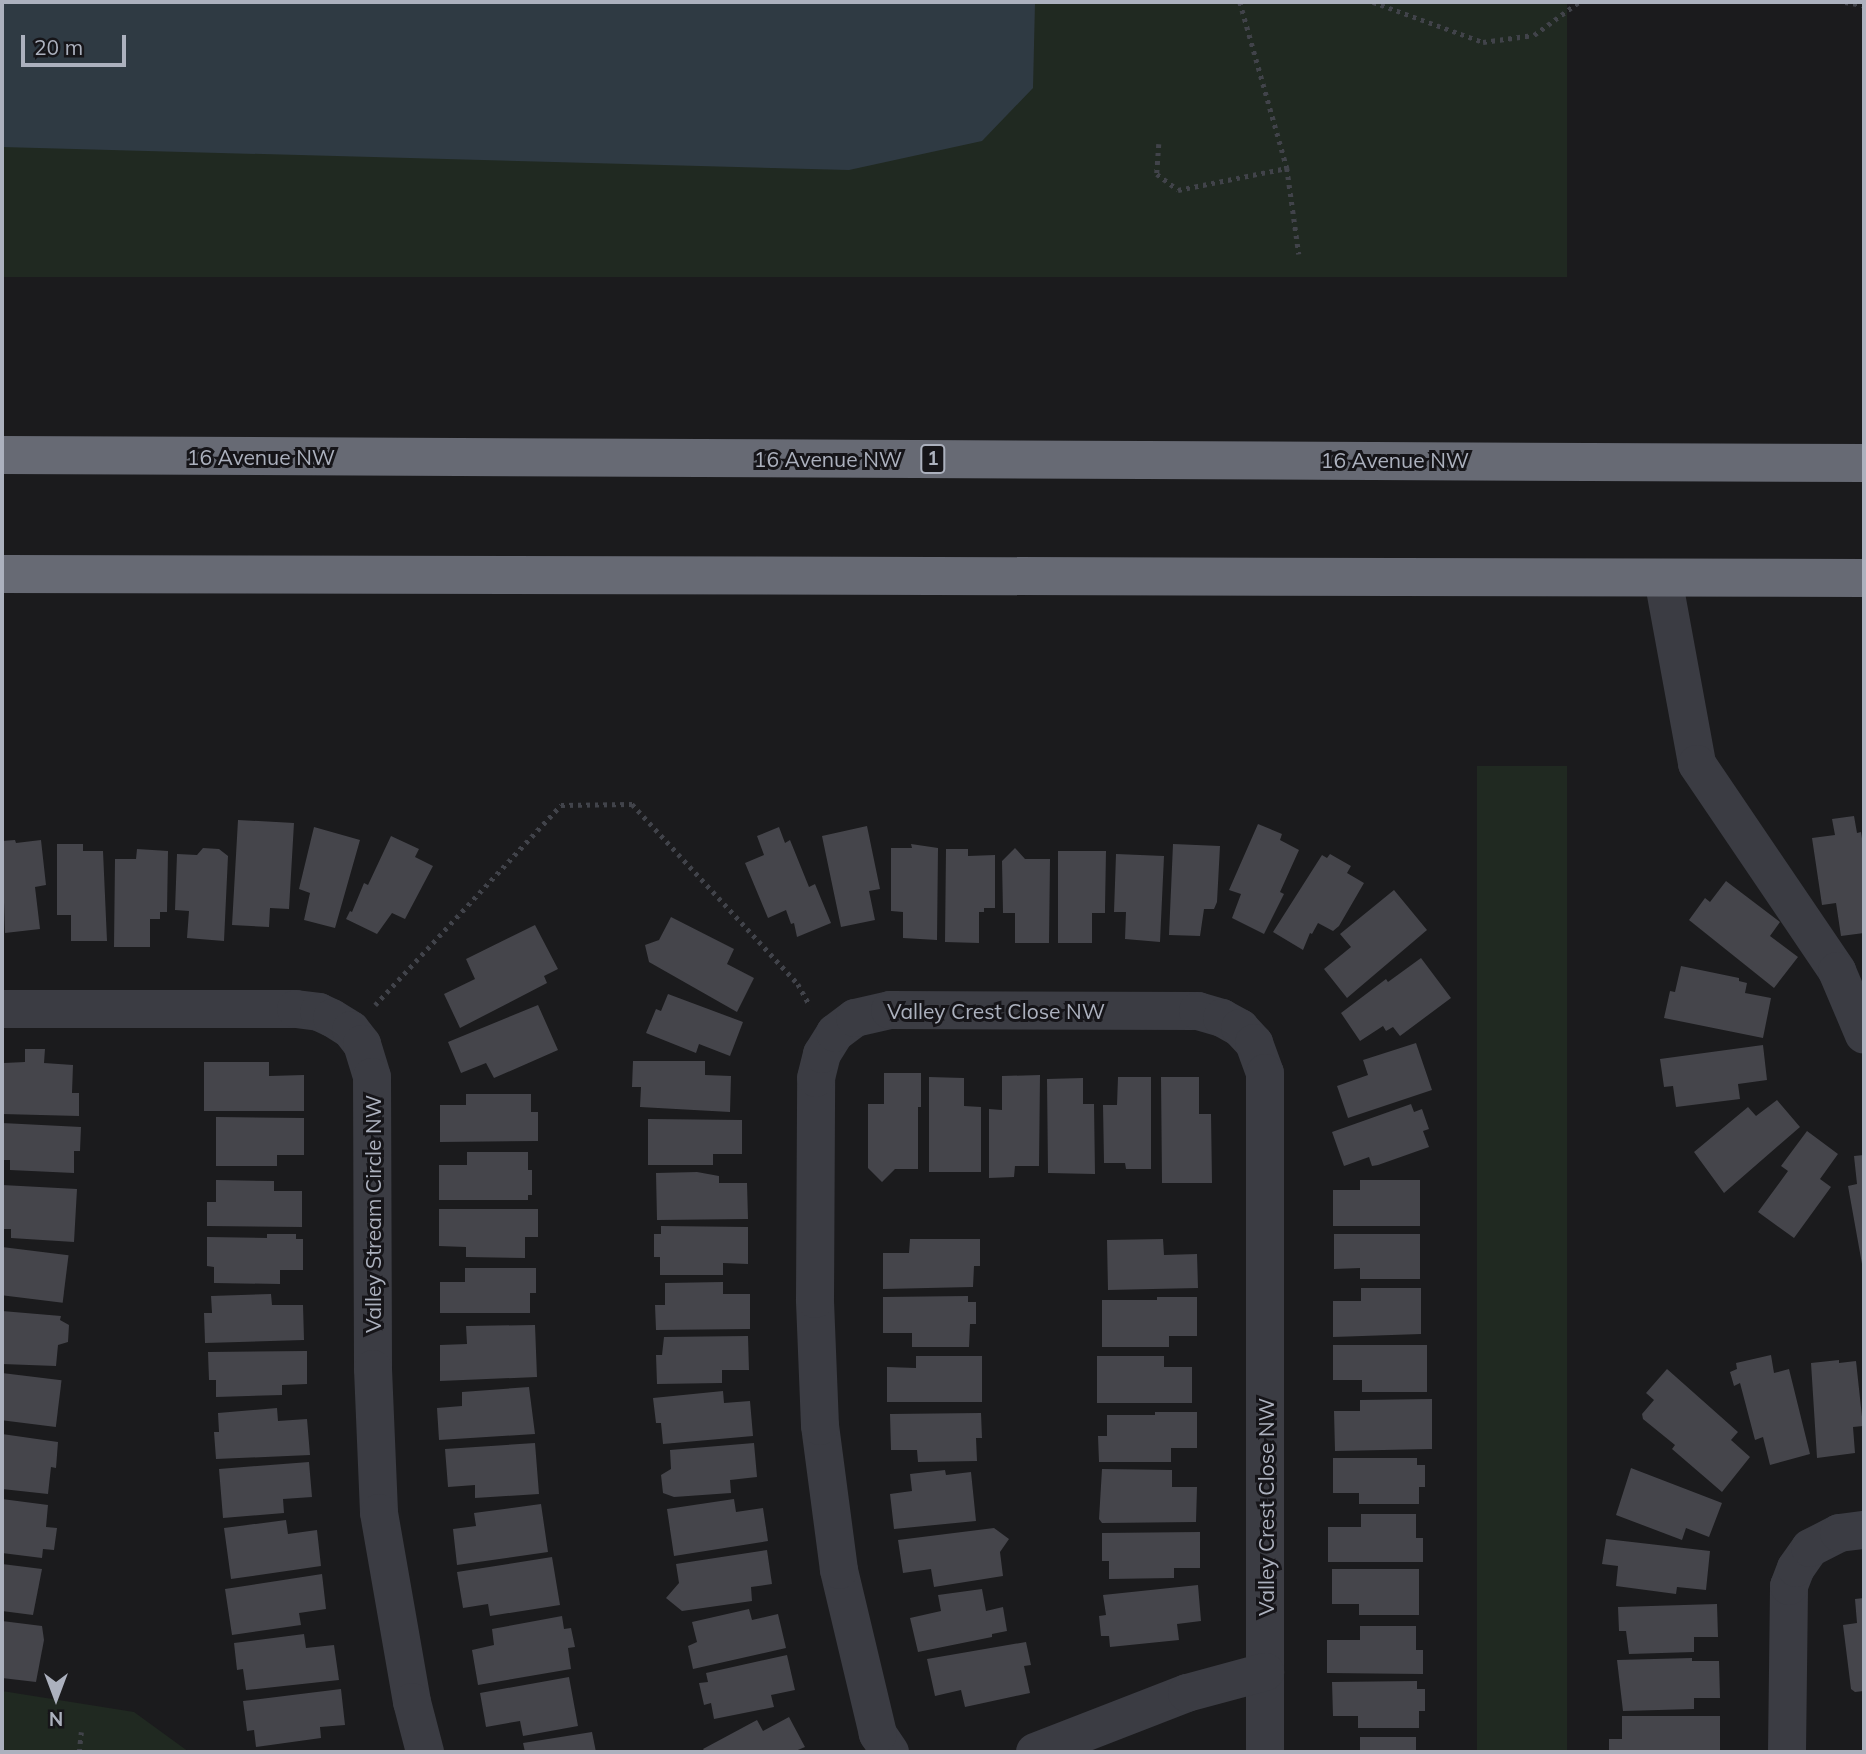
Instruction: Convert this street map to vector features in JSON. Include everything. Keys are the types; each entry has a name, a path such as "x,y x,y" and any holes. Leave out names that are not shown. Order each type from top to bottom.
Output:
{"highway":[{"name":"16 Avenue NW","path":"2,455 1864,463"},
{"path":"2,574 1864,578"}],"street":[{"path":"1663,578 1697,764 1836,971 1864,1035"},
{"path":"2,1009 296,1009 319,1012 351,1030"},
{"name":"Valley Crest Close NW","path":"890,1752 878,1734 839,1570 820,1426 815,1299 816,1078 822,1054 830,1040 855,1018 890,1010 1198,1011 1210,1013 1231,1023 1254,1043 1265,1073 1265,1752"},
{"name":"Valley Stream Circle NW","path":"351,1030 362,1044 372,1077 373,1369 380,1513 412,1702 425,1752"},
{"path":"1787,1752 1789,1586 1796,1568 1810,1548 1839,1533 1864,1530"},
{"path":"1035,1752 1187,1693 1265,1672"}],"path":[{"path":"1240,2 1287,168 1299,254"},
{"path":"1373,2 1483,43 1534,36 1579,2"},
{"path":"1845,2 1864,5"},
{"path":"1159,144 1157,174 1178,190 1287,168"},
{"path":"351,1030 561,805 632,804 798,984 830,1040"},
{"path":"79,1752 81,1732"}],"shaded area":[{"path":"2,2 1567,2 1567,277 2,277"},
{"path":"2,2 1035,2 1033,88 982,141 849,170 2,147"},
{"path":"1477,766 1567,766 1567,1752 1477,1752"},
{"path":"2,1691 134,1712 189,1752 2,1752"}],"building":[{"path":"1854,816 1857,833 1861,832 1864,851 1864,933 1841,936 1836,903 1822,905 1812,838 1835,835 1832,819"},
{"path":"238,820 294,823 289,909 270,908 269,927 232,925"},
{"path":"1258,824 1282,834 1280,840 1299,850 1280,892 1284,894 1264,934 1232,918 1241,894 1229,890"},
{"path":"867,826 880,889 869,891 875,920 841,927 822,836"},
{"path":"314,827 360,840 335,928 304,920 310,893 299,889"},
{"path":"779,827 785,843 790,840 809,887 815,884 831,923 797,937 794,923 791,924 786,910 768,918 745,863 764,855 757,836"},
{"path":"391,836 419,849 415,857 433,866 405,919 392,913 377,934 346,919 350,911 352,912 364,883 368,885"},
{"path":"15,840 16,843 41,840 46,885 35,887 40,929 5,933 2,841"},
{"path":"57,844 83,844 83,851 103,851 107,941 71,941 71,915 57,915"},
{"path":"911,844 938,848 937,940 903,938 903,912 891,911 891,848 912,848"},
{"path":"1173,844 1220,846 1217,902 1214,909 1204,909 1200,936 1169,935"},
{"path":"203,848 219,849 228,856 224,941 187,938 189,911 175,910 177,854 197,855"},
{"path":"1015,848 1025,859 1050,859 1049,943 1015,943 1015,913 1003,913 1002,861"},
{"path":"137,849 168,851 167,912 160,912 160,919 150,919 150,947 114,947 115,859 136,859"},
{"path":"946,849 968,849 968,856 995,855 995,908 984,908 984,912 979,912 979,943 945,942"},
{"path":"1058,851 1106,851 1105,913 1092,913 1092,943 1058,943"},
{"path":"1116,854 1164,856 1160,942 1125,939 1126,912 1114,912"},
{"path":"1330,854 1351,866 1347,873 1364,883 1339,926 1333,931 1318,923 1312,934 1310,933 1303,950 1273,932 1322,855 1327,858"},
{"path":"1726,881 1780,922 1770,936 1798,957 1774,988 1689,920 1705,898 1710,902"},
{"path":"1394,890 1427,930 1347,998 1324,969 1351,947 1340,934"},
{"path":"671,917 734,949 727,964 754,978 737,1012 649,962 645,945 659,940"},
{"path":"535,925 558,969 544,976 547,983 460,1028 444,994 475,979 466,959"},
{"path":"1421,958 1451,998 1400,1036 1393,1027 1386,1031 1383,1026 1360,1041 1341,1013 1386,979 1388,982"},
{"path":"1681,966 1739,978 1739,981 1747,983 1745,993 1771,998 1763,1038 1664,1018 1670,991 1675,992"},
{"path":"668,994 743,1022 730,1056 699,1044 696,1053 646,1033 656,1009 661,1011"},
{"path":"538,1005 558,1050 494,1078 486,1063 461,1073 448,1042"},
{"path":"1416,1043 1432,1090 1348,1118 1337,1086 1368,1075 1363,1060"},
{"path":"1763,1045 1767,1080 1738,1084 1740,1099 1676,1107 1673,1086 1664,1087 1660,1059"},
{"path":"25,1049 45,1049 44,1063 73,1065 72,1093 79,1093 79,1116 2,1114 4,1063 25,1062"},
{"path":"633,1061 705,1061 705,1075 731,1076 730,1112 640,1107 641,1087 632,1087"},
{"path":"204,1062 269,1062 269,1076 304,1075 304,1111 204,1111"},
{"path":"884,1073 921,1073 921,1107 918,1107 918,1169 895,1169 882,1182 868,1168 868,1104 884,1104"},
{"path":"1040,1075 1039,1166 1015,1166 1014,1177 989,1178 989,1109 1002,1110 1002,1076"},
{"path":"929,1077 964,1078 964,1106 981,1107 981,1172 929,1172"},
{"path":"1118,1077 1151,1077 1151,1169 1126,1169 1125,1163 1104,1163 1103,1105 1117,1105"},
{"path":"1161,1077 1199,1077 1199,1114 1211,1114 1212,1183 1162,1183"},
{"path":"1083,1078 1083,1104 1094,1104 1095,1174 1048,1173 1047,1079"},
{"path":"466,1094 531,1094 531,1112 538,1112 538,1141 440,1142 440,1105 466,1105"},
{"path":"1777,1100 1800,1127 1724,1193 1694,1152 1748,1107 1756,1116"},
{"path":"1411,1104 1414,1112 1422,1109 1429,1129 1423,1131 1429,1147 1378,1165 1372,1166 1369,1157 1344,1166 1332,1132"},
{"path":"216,1117 304,1118 304,1155 277,1155 277,1166 216,1166"},
{"path":"648,1119 742,1120 742,1154 713,1154 713,1165 648,1165"},
{"path":"2,1123 81,1127 80,1151 74,1151 74,1173 10,1170 10,1160 2,1160"},
{"path":"1807,1131 1838,1154 1820,1179 1831,1187 1794,1238 1758,1212 1788,1171 1781,1166"},
{"path":"467,1152 528,1152 528,1170 532,1170 532,1195 528,1195 528,1200 439,1200 439,1165 467,1165"},
{"path":"1864,1155 1862,1264 1848,1186 1857,1184 1854,1156"},
{"path":"697,1172 719,1176 719,1183 747,1183 748,1219 657,1220 656,1173"},
{"path":"216,1180 274,1181 274,1191 302,1191 302,1227 207,1226 207,1202 216,1202"},
{"path":"1360,1180 1420,1180 1420,1226 1333,1226 1333,1190 1360,1190"},
{"path":"2,1185 77,1189 74,1242 11,1238 11,1229 4,1229 2,1221"},
{"path":"439,1209 538,1209 538,1237 525,1237 525,1258 466,1257 466,1247 439,1246"},
{"path":"661,1226 748,1227 748,1264 723,1263 723,1275 660,1275 660,1257 654,1257 654,1234 661,1234"},
{"path":"267,1234 296,1234 296,1239 303,1239 303,1270 280,1270 280,1284 214,1283 214,1267 207,1266 207,1237 267,1238"},
{"path":"1334,1234 1420,1234 1420,1279 1360,1279 1360,1268 1334,1269"},
{"path":"910,1239 980,1239 980,1266 974,1266 973,1287 883,1289 883,1253 909,1253"},
{"path":"1163,1239 1164,1255 1197,1254 1198,1288 1108,1290 1107,1240"},
{"path":"2,1247 69,1255 63,1303 2,1295"},
{"path":"465,1268 536,1268 536,1293 530,1293 530,1313 440,1313 440,1282 465,1282"},
{"path":"723,1282 723,1294 750,1294 750,1329 656,1330 655,1305 665,1305 665,1283"},
{"path":"1361,1288 1421,1288 1421,1334 1333,1337 1333,1301 1361,1301"},
{"path":"271,1294 272,1305 303,1305 304,1340 205,1343 204,1313 212,1313 211,1296"},
{"path":"968,1296 968,1302 976,1302 976,1324 970,1324 969,1347 912,1347 912,1333 883,1333 883,1297"},
{"path":"1157,1297 1197,1297 1197,1336 1169,1336 1169,1347 1102,1347 1102,1300 1157,1300"},
{"path":"2,1311 61,1316 60,1320 69,1325 68,1342 58,1345 56,1366 2,1364"},
{"path":"535,1325 537,1377 440,1381 440,1345 467,1344 466,1326"},
{"path":"748,1336 749,1370 722,1370 722,1383 657,1384 656,1355 662,1355 664,1337"},
{"path":"1333,1345 1427,1345 1427,1392 1362,1392 1362,1380 1333,1380"},
{"path":"307,1351 307,1384 282,1385 282,1395 216,1397 216,1380 209,1380 208,1352"},
{"path":"1771,1355 1774,1373 1789,1369 1810,1454 1770,1465 1763,1437 1755,1440 1740,1383 1734,1386 1730,1372 1737,1369 1736,1363"},
{"path":"916,1356 982,1356 982,1402 887,1402 887,1367 916,1368"},
{"path":"1097,1356 1164,1356 1164,1367 1192,1367 1192,1403 1097,1403"},
{"path":"1839,1360 1839,1363 1856,1361 1863,1426 1853,1427 1855,1453 1817,1458 1811,1363"},
{"path":"1667,1369 1738,1432 1731,1440 1750,1457 1722,1492 1672,1449 1675,1445 1643,1419 1642,1414 1654,1400 1646,1393"},
{"path":"2,1373 62,1380 56,1427 2,1420"},
{"path":"529,1387 535,1434 439,1440 437,1408 462,1406 462,1392"},
{"path":"723,1391 724,1403 750,1401 753,1436 663,1444 661,1423 656,1423 653,1398"},
{"path":"1432,1399 1432,1449 1335,1451 1334,1411 1360,1411 1360,1400"},
{"path":"277,1408 278,1421 307,1419 310,1455 216,1459 214,1432 219,1432 218,1413"},
{"path":"1155,1412 1197,1412 1197,1448 1171,1448 1171,1462 1099,1462 1098,1436 1107,1436 1107,1415 1155,1415"},
{"path":"981,1413 982,1438 976,1438 977,1461 918,1462 917,1450 891,1450 890,1414"},
{"path":"2,1434 58,1442 56,1468 51,1467 48,1494 2,1489"},
{"path":"535,1443 539,1494 475,1498 475,1485 448,1487 445,1449"},
{"path":"754,1443 757,1477 730,1480 731,1493 674,1497 663,1493 661,1475 671,1469 670,1450"},
{"path":"1333,1458 1417,1458 1417,1465 1425,1465 1425,1487 1419,1487 1419,1504 1359,1504 1359,1493 1333,1493"},
{"path":"309,1462 312,1497 283,1499 284,1513 223,1518 219,1469"},
{"path":"1631,1468 1722,1503 1709,1537 1686,1528 1682,1540 1616,1515"},
{"path":"1102,1469 1172,1470 1172,1487 1197,1487 1196,1522 1102,1523 1099,1519"},
{"path":"945,1470 946,1475 971,1472 976,1521 894,1529 890,1494 912,1491 910,1474"},
{"path":"2,1499 48,1505 46,1527 57,1528 54,1550 43,1549 42,1558 2,1553"},
{"path":"734,1499 736,1512 763,1508 768,1541 674,1556 667,1509"},
{"path":"541,1504 548,1552 457,1565 453,1529 476,1526 474,1513"},
{"path":"1361,1514 1416,1514 1416,1538 1423,1538 1423,1562 1328,1562 1328,1527 1361,1527"},
{"path":"286,1520 288,1534 317,1530 321,1566 231,1579 224,1528"},
{"path":"994,1528 1009,1539 1000,1552 1003,1576 934,1587 931,1569 903,1573 898,1540"},
{"path":"1200,1532 1200,1568 1174,1568 1174,1578 1109,1579 1109,1561 1102,1561 1102,1533"},
{"path":"1606,1539 1710,1551 1706,1590 1677,1587 1676,1594 1616,1586 1618,1566 1602,1564"},
{"path":"767,1550 772,1584 751,1587 752,1601 682,1611 666,1598 679,1583 676,1564"},
{"path":"552,1557 560,1605 490,1616 488,1604 463,1608 457,1572"},
{"path":"2,1564 42,1569 33,1615 2,1611"},
{"path":"1332,1569 1419,1569 1419,1615 1359,1615 1359,1604 1332,1604"},
{"path":"322,1574 326,1609 299,1613 301,1625 232,1635 225,1589"},
{"path":"1198,1585 1201,1621 1177,1624 1179,1640 1110,1647 1109,1636 1101,1636 1099,1616 1106,1615 1103,1595"},
{"path":"982,1589 986,1611 1003,1607 1007,1631 992,1634 992,1637 918,1652 910,1618 941,1611 938,1595"},
{"path":"1864,1598 1864,1691 1855,1692 1851,1689 1843,1625 1857,1623 1855,1599"},
{"path":"1717,1604 1718,1637 1694,1637 1694,1652 1629,1654 1626,1631 1619,1631 1618,1607"},
{"path":"749,1609 752,1620 778,1614 786,1648 693,1669 688,1646 697,1642 692,1622"},
{"path":"562,1616 564,1629 571,1628 575,1647 568,1648 571,1669 478,1685 472,1650 494,1645 492,1629"},
{"path":"2,1621 42,1626 44,1640 36,1682 2,1678"},
{"path":"1360,1626 1416,1626 1416,1650 1423,1650 1423,1674 1327,1673 1327,1640 1360,1640"},
{"path":"304,1634 306,1648 334,1645 339,1680 246,1690 243,1669 237,1670 234,1643"},
{"path":"1026,1642 1031,1665 1024,1666 1030,1693 965,1707 961,1690 935,1696 927,1659"},
{"path":"787,1655 795,1690 771,1695 774,1707 714,1719 711,1703 704,1705 699,1683 708,1682 706,1673"},
{"path":"1692,1658 1692,1661 1719,1661 1720,1698 1694,1698 1694,1709 1623,1711 1617,1660"},
{"path":"569,1677 578,1726 523,1736 520,1721 486,1727 480,1693"},
{"path":"1417,1681 1417,1689 1425,1689 1425,1711 1419,1711 1419,1728 1358,1728 1358,1716 1333,1716 1332,1682"},
{"path":"341,1689 345,1725 320,1727 321,1738 256,1747 254,1730 247,1731 243,1701"},
{"path":"1622,1716 1720,1716 1720,1752 1609,1752 1609,1739 1622,1739"},
{"path":"789,1717 805,1747 793,1752 705,1752 703,1749 757,1720 763,1731"},
{"path":"592,1732 596,1752 525,1752 523,1743"},
{"path":"1360,1737 1416,1737 1416,1752 1360,1752"}]}
